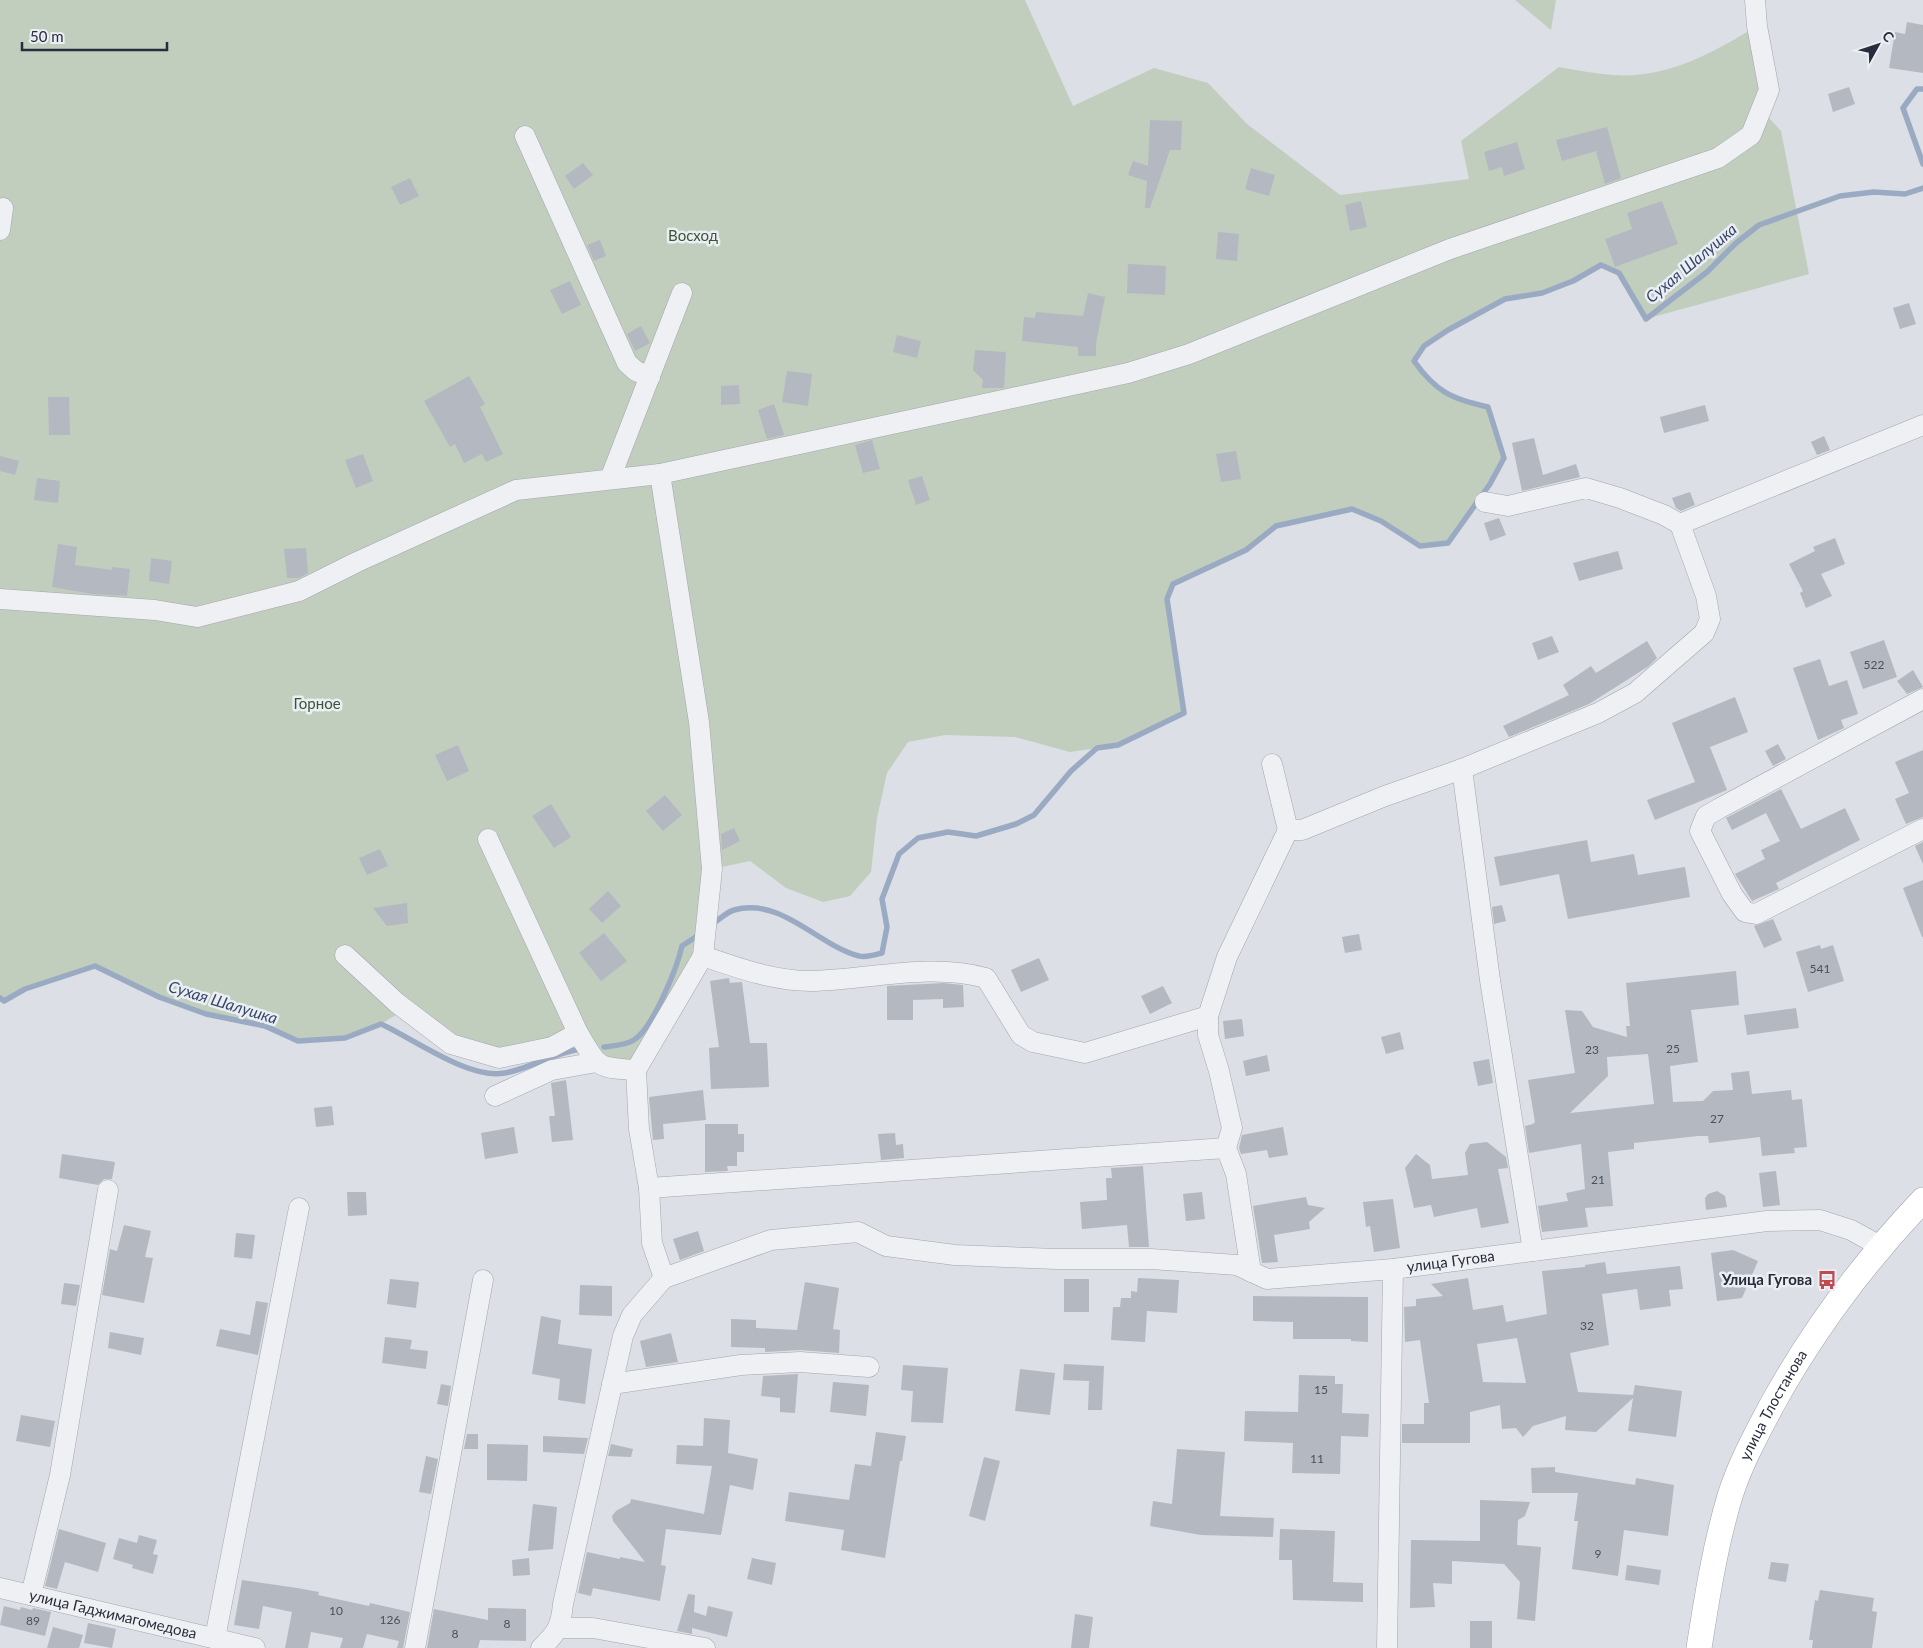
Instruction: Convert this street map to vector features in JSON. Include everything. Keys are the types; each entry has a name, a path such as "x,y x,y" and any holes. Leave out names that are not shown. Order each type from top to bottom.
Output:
{"main road":[{"name":"улица Тлостанова","path":"1698,1648 1718,1542 1730,1494 1747,1454 1801,1353 1843,1292 1880,1246 1923,1200"}],"street":[{"path":"0,599 155,610 197,617 299,591 516,490 660,474 1128,373 1189,354 1450,249 1718,158 1751,136 1769,90 1757,26 1756,1"},
{"path":"525,136 627,363 636,371 650,377"},
{"path":"0,230 3,208"},
{"path":"610,479 682,293"},
{"path":"1680,524 1923,425"},
{"path":"660,474 698,722 712,869 703,956 636,1070 639,1129 649,1188 652,1243 664,1278"},
{"path":"1288,830 1302,830 1385,796 1462,769 1598,713 1634,693 1704,633 1710,619 1706,596 1680,524 1664,515 1586,488 1508,506 1486,502"},
{"path":"1923,699 1706,816 1700,831 1732,894 1745,912 1756,914 1923,829"},
{"path":"1251,1272 1236,1174 1226,1148 1232,1128 1219,1071 1208,1034 1208,1016 1227,957 1288,830 1272,764"},
{"path":"1462,769 1490,980 1532,1251"},
{"path":"488,840 578,1033 596,1062 605,1069 636,1070"},
{"path":"345,955 397,1003 451,1044 499,1058 552,1047 578,1033"},
{"path":"703,956 751,973 810,981 893,974 964,972 986,978 1021,1035 1033,1042 1085,1054 1208,1016"},
{"path":"495,1096 552,1070 596,1062"},
{"path":"649,1188 1226,1148"},
{"path":"31,1594 60,1475 108,1190"},
{"path":"215,1638 299,1208"},
{"name":"улица Гугова","path":"1387,1648 1393,1269 1767,1221 1820,1220 1851,1230 1880,1246"},
{"path":"541,1648 554,1636 561,1621 563,1604 622,1336 632,1315 664,1278 771,1240 858,1232 886,1246 955,1255 1160,1260 1237,1265 1268,1279 1393,1269"},
{"path":"415,1648 483,1280"},
{"path":"612,1384 741,1365 800,1362 869,1367"},
{"name":"улица Гаджимагомедова","path":"0,1588 255,1648"},
{"path":"558,1628 593,1628 705,1648"}],"green space":[{"name":"Горное","path":"0,0 1025,0 1073,106 1154,68 1208,83 1247,124 1340,195 1469,179 1461,141 1559,67 1613,75 1652,73 1688,62 1706,54 1757,26 1761,109 1781,131 1809,274 1646,319 1619,273 1601,265 1573,281 1542,293 1505,299 1448,330 1424,346 1414,361 1430,380 1446,393 1464,401 1488,407 1504,458 1490,484 1448,543 1420,546 1381,521 1352,509 1276,526 1246,550 1173,584 1167,599 1184,713 1118,745 1070,752 1015,737 945,735 908,742 887,773 877,818 871,872 850,896 823,902 786,888 750,861 712,869 703,956 636,1070 605,1069 578,1033 499,1058 406,1009 381,1024 345,1038 298,1041 265,1026 206,1014 159,997 95,966 25,989 4,1001 0,998"},
{"path":"1515,0 1556,0 1551,30"}],"building":[{"path":"1907,22 1923,25 1923,73 1889,68 1895,32 1905,34"},
{"path":"1849,87 1855,104 1833,112 1828,94"},
{"path":"1150,120 1182,121 1181,150 1170,150 1150,208 1145,208 1147,181 1128,175 1133,161 1148,166"},
{"path":"1607,127 1621,178 1605,184 1596,151 1562,161 1556,140"},
{"path":"1517,142 1525,169 1504,176 1502,167 1489,171 1484,152"},
{"path":"583,163 593,175 574,189 565,176"},
{"path":"1251,168 1275,175 1269,196 1245,189"},
{"path":"410,178 419,196 400,205 391,187"},
{"path":"1361,201 1367,227 1350,231 1345,205"},
{"path":"1662,201 1678,244 1615,267 1605,239 1632,229 1627,213"},
{"path":"1218,232 1239,234 1237,261 1216,259"},
{"path":"600,240 606,256 594,261 587,245"},
{"path":"1128,264 1166,266 1165,295 1127,293"},
{"path":"570,281 581,305 562,314 550,290"},
{"path":"1088,293 1105,297 1096,344 1096,356 1078,356 1078,347 1022,341 1024,317 1035,318 1036,312 1083,316"},
{"path":"1909,303 1916,324 1900,329 1893,308"},
{"path":"641,326 650,343 635,351 627,334"},
{"path":"897,335 921,341 917,358 893,352"},
{"path":"975,350 1006,352 1004,388 982,388 983,380 973,370"},
{"path":"787,371 812,374 808,406 782,402"},
{"path":"469,376 485,404 480,407 503,454 486,462 482,454 464,463 455,444 450,447 424,401"},
{"path":"739,385 740,404 721,405 721,386"},
{"path":"48,397 69,397 70,435 49,435"},
{"path":"774,404 784,435 767,439 758,410"},
{"path":"1705,405 1709,421 1664,433 1660,417"},
{"path":"1824,436 1830,450 1817,455 1811,442"},
{"path":"1534,438 1543,475 1576,464 1580,477 1522,491 1512,443"},
{"path":"872,440 880,469 863,473 855,445"},
{"path":"1236,451 1241,479 1221,482 1216,454"},
{"path":"363,454 373,481 356,488 345,460"},
{"path":"0,456 19,461 15,475 0,471"},
{"path":"922,476 930,500 916,505 908,480"},
{"path":"37,478 60,481 58,503 34,500"},
{"path":"1690,492 1695,505 1681,511 1676,508 1672,498"},
{"path":"1499,518 1506,535 1490,541 1484,523"},
{"path":"1835,538 1845,564 1821,574 1832,596 1806,608 1800,593 1803,591 1789,564 1815,551 1813,547"},
{"path":"58,544 77,547 75,565 112,570 112,567 130,569 127,596 92,594 52,587"},
{"path":"306,548 308,573 299,578 287,578 284,549"},
{"path":"1618,551 1623,569 1579,581 1573,563"},
{"path":"151,558 172,561 169,584 149,581"},
{"path":"1552,636 1559,652 1538,660 1532,643"},
{"path":"1884,640 1897,677 1863,689 1850,652"},
{"path":"1647,641 1657,658 1649,666 1589,704 1509,737 1503,726 1569,695 1563,685 1591,666 1596,673"},
{"path":"1820,659 1829,686 1847,680 1858,714 1841,720 1844,728 1818,740 1793,668"},
{"path":"1913,670 1923,687 1907,694 1897,681"},
{"path":"1735,697 1748,732 1710,747 1727,790 1655,820 1647,800 1695,782 1672,723"},
{"path":"1778,744 1786,759 1773,766 1765,751"},
{"path":"458,745 469,771 447,781 435,755"},
{"path":"1923,750 1923,817 1906,824 1895,799 1909,793 1895,762"},
{"path":"1781,789 1801,829 1845,808 1860,840 1776,883 1779,889 1752,901 1735,874 1765,859 1761,850 1780,841 1766,813 1732,830 1726,818"},
{"path":"665,795 682,815 663,831 646,811"},
{"path":"551,804 571,837 554,848 532,816"},
{"path":"734,828 740,841 722,850 721,834"},
{"path":"1587,840 1591,862 1634,854 1638,875 1685,867 1690,897 1568,919 1559,874 1500,886 1494,857"},
{"path":"1923,842 1923,864 1915,846"},
{"path":"380,849 388,866 367,875 359,858"},
{"path":"1923,880 1923,937 1922,937 1903,888"},
{"path":"608,891 621,906 602,923 589,909"},
{"path":"407,903 408,923 387,926 373,908"},
{"path":"1502,905 1506,921 1494,924 1492,907"},
{"path":"1773,919 1782,940 1764,948 1754,926"},
{"path":"604,933 627,961 601,981 579,953"},
{"path":"1359,934 1362,950 1345,953 1342,937"},
{"path":"1820,945 1821,949 1833,945 1844,981 1808,992 1796,952"},
{"path":"1039,958 1049,980 1021,992 1011,970"},
{"path":"1736,971 1739,1005 1691,1010 1698,1062 1670,1066 1673,1102 1703,1101 1713,1091 1733,1090 1731,1073 1749,1071 1752,1094 1791,1090 1792,1100 1802,1099 1807,1147 1794,1148 1795,1153 1762,1156 1760,1137 1709,1143 1708,1136 1698,1136 1634,1143 1634,1149 1608,1152 1613,1206 1585,1208 1588,1227 1542,1232 1538,1206 1568,1201 1566,1193 1585,1189 1581,1144 1529,1153 1525,1126 1535,1122 1528,1080 1575,1073 1565,1010 1582,1011 1593,1027 1627,1037 1626,1026 1630,1026 1626,983","holes":["1648,1054 1654,1104 1570,1113 1608,1076 1607,1057"]},
{"path":"729,978 730,983 742,982 750,1043 767,1043 769,1087 711,1089 709,1048 719,1047 710,981"},
{"path":"943,983 963,985 964,1007 943,1008 943,999 913,1000 913,1020 887,1020 887,986"},
{"path":"1163,986 1172,1003 1150,1014 1141,996"},
{"path":"1796,1008 1799,1028 1747,1035 1744,1015"},
{"path":"1242,1019 1244,1036 1225,1039 1223,1021"},
{"path":"1400,1032 1404,1049 1386,1054 1381,1037"},
{"path":"1267,1055 1270,1071 1246,1076 1243,1061"},
{"path":"1489,1059 1493,1083 1478,1086 1473,1062"},
{"path":"566,1080 573,1140 552,1142 549,1116 555,1116 551,1083"},
{"path":"703,1090 706,1120 663,1124 664,1139 653,1140 649,1097"},
{"path":"332,1106 334,1125 316,1127 314,1108"},
{"path":"705,1124 738,1124 738,1134 744,1134 744,1152 737,1152 737,1166 727,1166 728,1171 705,1172"},
{"path":"514,1127 518,1153 485,1159 481,1133"},
{"path":"1283,1127 1288,1155 1269,1158 1267,1150 1241,1154 1239,1148 1242,1135"},
{"path":"895,1133 896,1145 903,1144 904,1158 881,1160 878,1134"},
{"path":"1487,1142 1506,1157 1508,1168 1498,1169 1509,1223 1481,1228 1477,1208 1434,1217 1431,1205 1414,1208 1405,1168 1416,1154 1430,1165 1432,1179 1468,1175 1465,1153 1470,1144"},
{"path":"62,1154 115,1162 112,1179 104,1179 98,1185 59,1178"},
{"path":"1143,1166 1149,1247 1129,1247 1127,1225 1082,1229 1080,1202 1107,1200 1106,1178 1112,1178 1111,1168"},
{"path":"1776,1171 1780,1205 1763,1207 1759,1173"},
{"path":"1717,1191 1725,1196 1727,1207 1706,1210 1705,1198 1708,1194"},
{"path":"347,1192 366,1192 367,1215 348,1216"},
{"path":"1202,1192 1205,1219 1186,1221 1183,1194"},
{"path":"1306,1197 1308,1205 1325,1208 1309,1222 1310,1229 1274,1235 1278,1262 1262,1263 1253,1206"},
{"path":"1393,1199 1400,1248 1374,1252 1370,1226 1366,1227 1363,1202"},
{"path":"124,1225 151,1231 145,1257 153,1258 144,1303 102,1295 110,1249 117,1251"},
{"path":"698,1231 704,1251 680,1260 673,1239"},
{"path":"236,1233 255,1235 252,1259 234,1257"},
{"path":"1733,1250 1758,1261 1742,1298 1717,1301 1711,1253"},
{"path":"1605,1262 1607,1274 1680,1266 1683,1289 1669,1290 1671,1306 1640,1310 1637,1289 1602,1294 1609,1345 1570,1353 1578,1392 1633,1395 1635,1385 1682,1391 1676,1437 1628,1431 1633,1398 1596,1432 1565,1430 1566,1416 1533,1426 1523,1437 1516,1428 1502,1429 1500,1405 1470,1412 1470,1443 1402,1443 1402,1424 1424,1424 1424,1403 1429,1403 1420,1340 1405,1342 1404,1307 1416,1306 1416,1299 1443,1296 1431,1284 1468,1278 1473,1310 1503,1305 1506,1322 1547,1314 1542,1271 1585,1267 1585,1265","holes":["1517,1338 1526,1383 1483,1382 1477,1344"]},
{"path":"1138,1278 1179,1280 1177,1313 1147,1311 1145,1342 1111,1340 1113,1307 1120,1307 1121,1298 1131,1298 1131,1291 1137,1292"},
{"path":"390,1279 419,1282 416,1308 387,1304"},
{"path":"1064,1279 1089,1279 1089,1312 1064,1312"},
{"path":"805,1282 839,1288 833,1329 840,1330 839,1353 800,1350 765,1352 765,1348 731,1347 731,1319 756,1320 756,1328 797,1330"},
{"path":"64,1283 80,1285 76,1306 61,1304"},
{"path":"580,1285 612,1286 612,1316 579,1315"},
{"path":"1253,1296 1368,1297 1368,1342 1351,1341 1351,1339 1293,1339 1293,1322 1253,1321"},
{"path":"256,1301 268,1303 258,1355 216,1346 220,1329 250,1335"},
{"path":"541,1316 561,1320 558,1344 592,1349 585,1404 558,1400 560,1379 532,1374"},
{"path":"110,1332 144,1338 141,1355 108,1348"},
{"path":"671,1333 678,1362 646,1367 640,1341"},
{"path":"385,1337 412,1340 410,1349 428,1351 426,1369 382,1363"},
{"path":"1064,1364 1104,1366 1102,1410 1088,1410 1089,1381 1063,1380"},
{"path":"903,1365 948,1368 943,1423 911,1422 913,1391 901,1390"},
{"path":"1020,1369 1055,1373 1050,1415 1015,1411"},
{"path":"798,1374 795,1413 780,1412 780,1398 761,1396 763,1376"},
{"path":"1299,1375 1335,1376 1335,1384 1343,1384 1342,1413 1369,1414 1368,1437 1341,1436 1340,1474 1292,1473 1293,1443 1244,1441 1245,1411 1298,1412"},
{"path":"833,1382 869,1385 866,1416 830,1412"},
{"path":"441,1384 451,1386 448,1406 437,1404"},
{"path":"21,1415 55,1421 50,1447 16,1441"},
{"path":"704,1418 730,1420 728,1453 758,1459 753,1490 730,1485 721,1535 666,1529 661,1565 666,1566 660,1601 593,1588 591,1596 578,1593 587,1552 645,1562 613,1521 612,1516 616,1511 630,1503 631,1499 704,1514 712,1466 676,1464 677,1445 703,1446"},
{"path":"876,1432 906,1436 902,1461 900,1461 885,1558 841,1550 844,1530 785,1521 789,1492 849,1500 855,1464 871,1466"},
{"path":"467,1434 478,1434 478,1449 464,1449"},
{"path":"543,1436 588,1438 584,1454 543,1452"},
{"path":"487,1444 528,1445 527,1481 487,1480"},
{"path":"611,1444 633,1449 631,1457 608,1456"},
{"path":"1177,1449 1225,1452 1220,1516 1274,1518 1273,1537 1201,1535 1150,1526 1153,1501 1172,1504"},
{"path":"426,1456 438,1459 431,1494 419,1492"},
{"path":"984,1457 1000,1461 985,1521 969,1516"},
{"path":"1555,1467 1555,1472 1635,1485 1636,1478 1674,1485 1668,1536 1624,1530 1618,1576 1572,1569 1578,1521 1574,1521 1578,1493 1532,1493 1531,1468"},
{"path":"1480,1500 1530,1502 1525,1516 1518,1520 1517,1545 1541,1547 1535,1621 1517,1619 1520,1582 1504,1564 1452,1561 1452,1584 1433,1583 1435,1607 1410,1608 1411,1540 1480,1541"},
{"path":"533,1504 557,1507 553,1549 528,1551"},
{"path":"59,1529 106,1543 98,1572 65,1562 57,1589 45,1586"},
{"path":"1280,1529 1335,1531 1333,1582 1363,1583 1363,1602 1293,1600 1292,1560 1279,1560"},
{"path":"139,1535 157,1540 153,1554 158,1555 153,1574 132,1568 133,1565 113,1559 119,1538 137,1543"},
{"path":"529,1558 530,1575 513,1576 512,1560"},
{"path":"752,1558 776,1563 772,1585 747,1579"},
{"path":"1771,1562 1789,1564 1786,1582 1768,1579"},
{"path":"1627,1565 1661,1570 1659,1585 1625,1580"},
{"path":"242,1580 319,1592 318,1595 369,1606 370,1603 410,1612 403,1648 397,1648 399,1641 367,1634 363,1648 340,1648 343,1638 311,1632 308,1648 285,1648 292,1612 263,1606 259,1629 234,1625"},
{"path":"1820,1590 1874,1598 1872,1611 1877,1612 1872,1648 1812,1648 1813,1640 1809,1640 1815,1600 1818,1601"},
{"path":"688,1594 695,1595 694,1612 706,1616 708,1606 733,1612 727,1637 692,1628 692,1634 677,1631"},
{"path":"4,1606 20,1610 21,1607 51,1612 45,1636 0,1625"},
{"path":"488,1608 526,1609 526,1641 480,1640 478,1648 427,1648 434,1609 488,1620"},
{"path":"1075,1614 1093,1617 1089,1648 1071,1648"},
{"path":"1470,1621 1492,1621 1492,1648 1470,1648"},
{"path":"88,1623 116,1629 112,1648 84,1643"},
{"path":"53,1627 83,1635 79,1648 47,1648"}],"waterway":[{"name":"Сухая Шалушка","path":"1923,89 1917,89 1903,108 1923,164"},
{"name":"Сухая Шалушка","path":"715,922 734,910 751,908 768,910 784,916 844,950 861,957 882,953 887,927 882,899 899,854 918,838 948,832 976,836 1016,824 1034,815 1071,771 1097,748 1118,745 1184,713 1167,599 1173,584 1246,550 1276,526 1352,509 1381,521 1420,546 1448,543 1490,484 1504,458 1488,407 1464,401 1446,393 1430,380 1414,361 1424,346 1448,330 1505,299 1542,293 1573,281 1601,265 1619,273 1646,319 1707,272 1736,243 1759,225 1840,196 1874,192 1905,194 1923,188"},
{"name":"Сухая Шалушка","path":"604,1047 627,1043 634,1040 641,1033 649,1023 663,997 682,946 697,936"},
{"name":"Сухая Шалушка","path":"0,998 4,1001 25,989 95,966 159,997 206,1014 265,1026 298,1041 345,1038 381,1024 459,1065 491,1074 515,1071 562,1053 582,1049"}],"place":[{"name":"Улица Гугова","path":"1827,1280"}],"park label":[{"name":"Восход","path":"693,236"}]}
